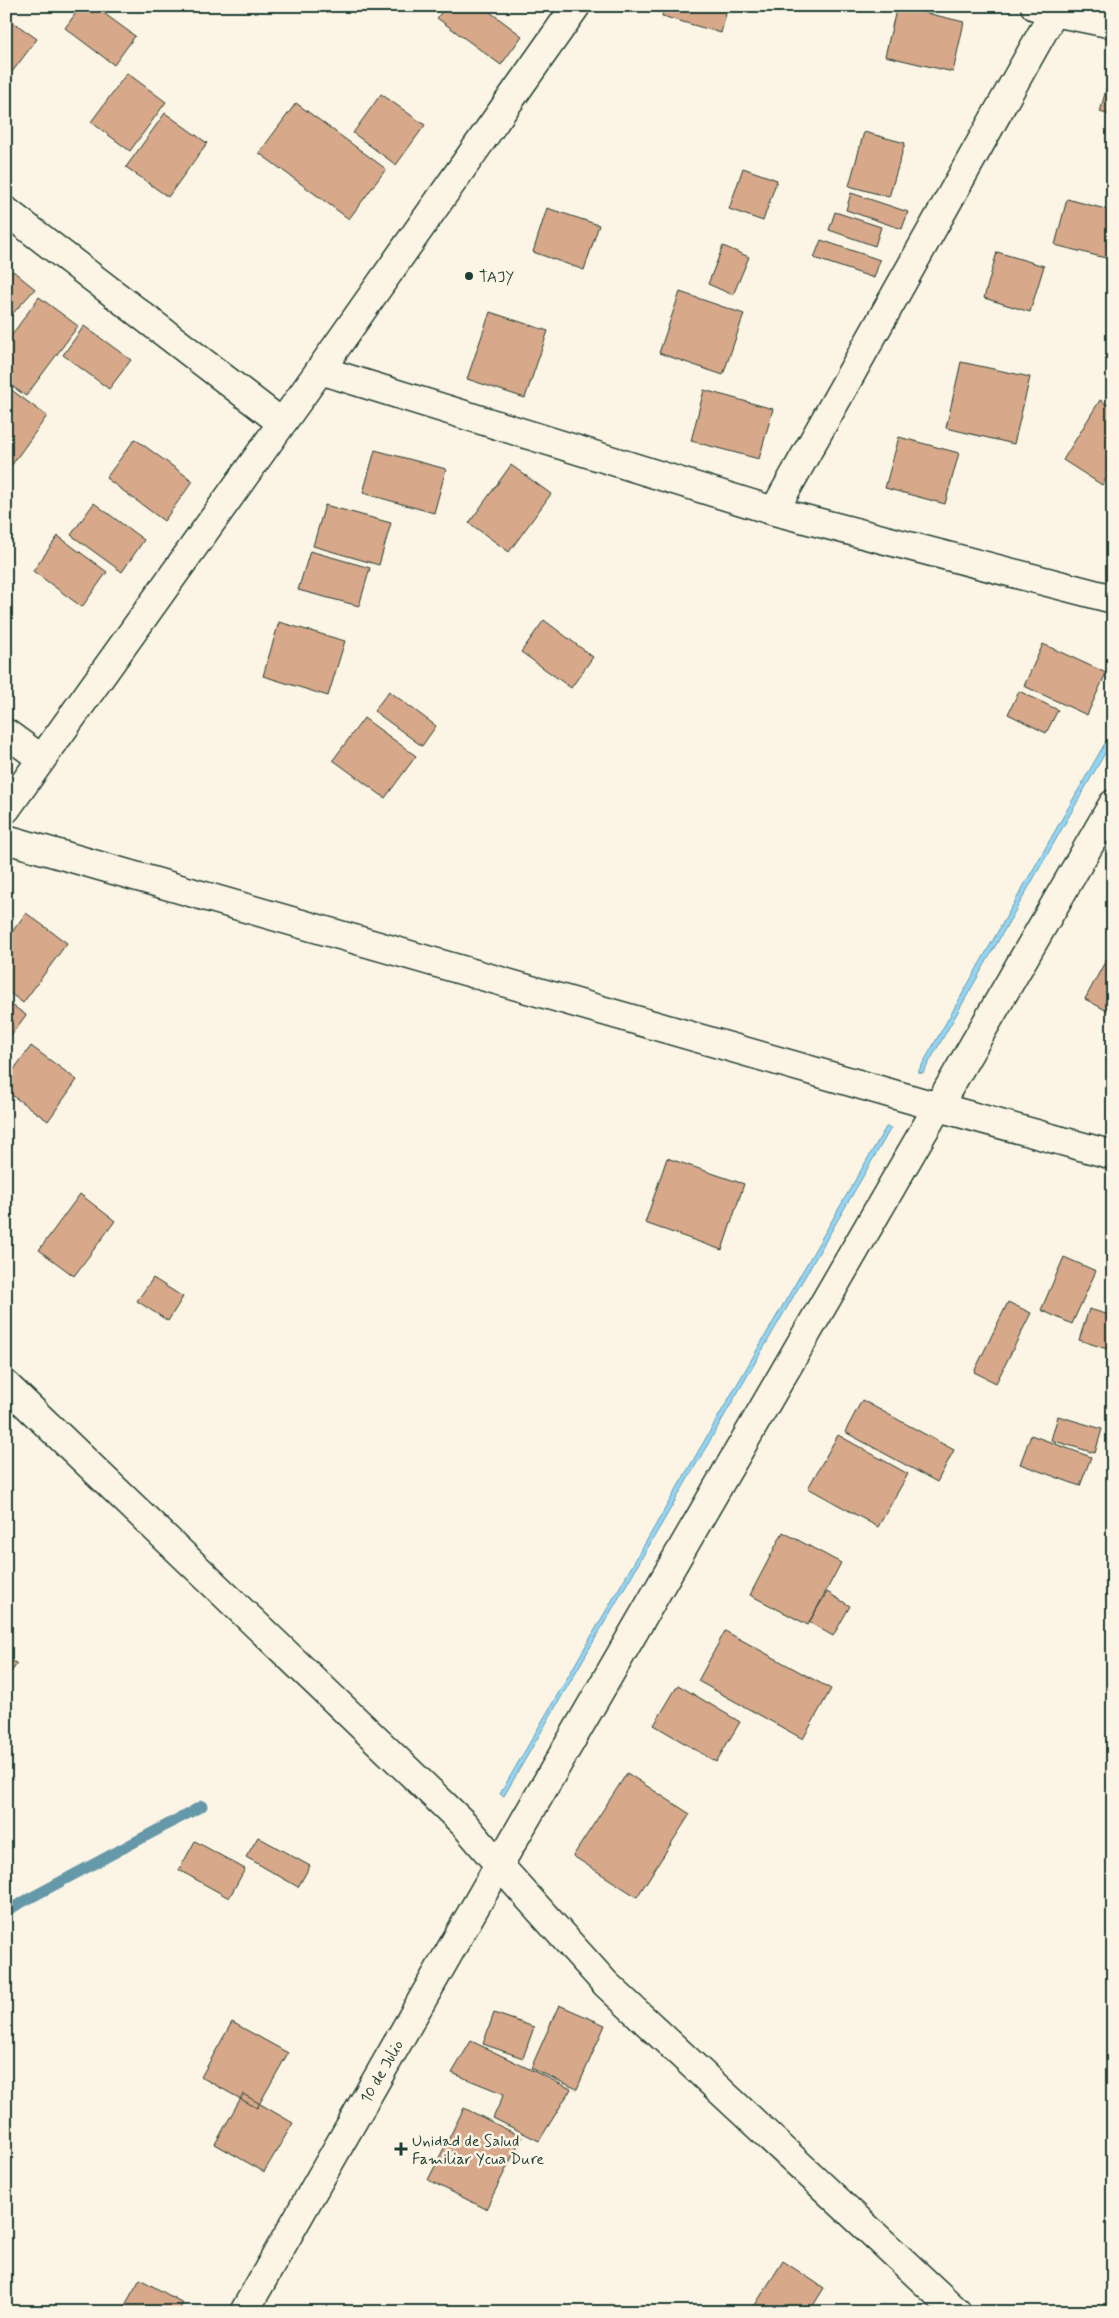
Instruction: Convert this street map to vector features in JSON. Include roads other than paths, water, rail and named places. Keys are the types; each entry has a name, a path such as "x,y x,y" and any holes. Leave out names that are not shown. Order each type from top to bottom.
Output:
{"street":[{"path":"6,809 320,370 576,6"},
{"path":"774,511 1045,9 1113,24"},
{"path":"6,211 282,423"},
{"path":"320,370 774,511 1113,599"},
{"path":"6,733 42,759"},
{"name":"10 de Julio","path":"244,2312 498,1865 1113,804"},
{"path":"6,839 938,1107 1113,1155"},
{"path":"6,1385 464,1824 498,1865 606,1984 957,2312"}],"water":[{"path":"1113,729 1113,739 923,1073 918,1072"},
{"path":"886,1127 891,1128 504,1796 500,1794"}],"waterway":[{"path":"6,1911 202,1806"}],"place":[{"name":"TAJY","path":"469,276"},
{"name":"Unidad de Salud Familiar Ycua Dure","path":"401,2149"}]}
